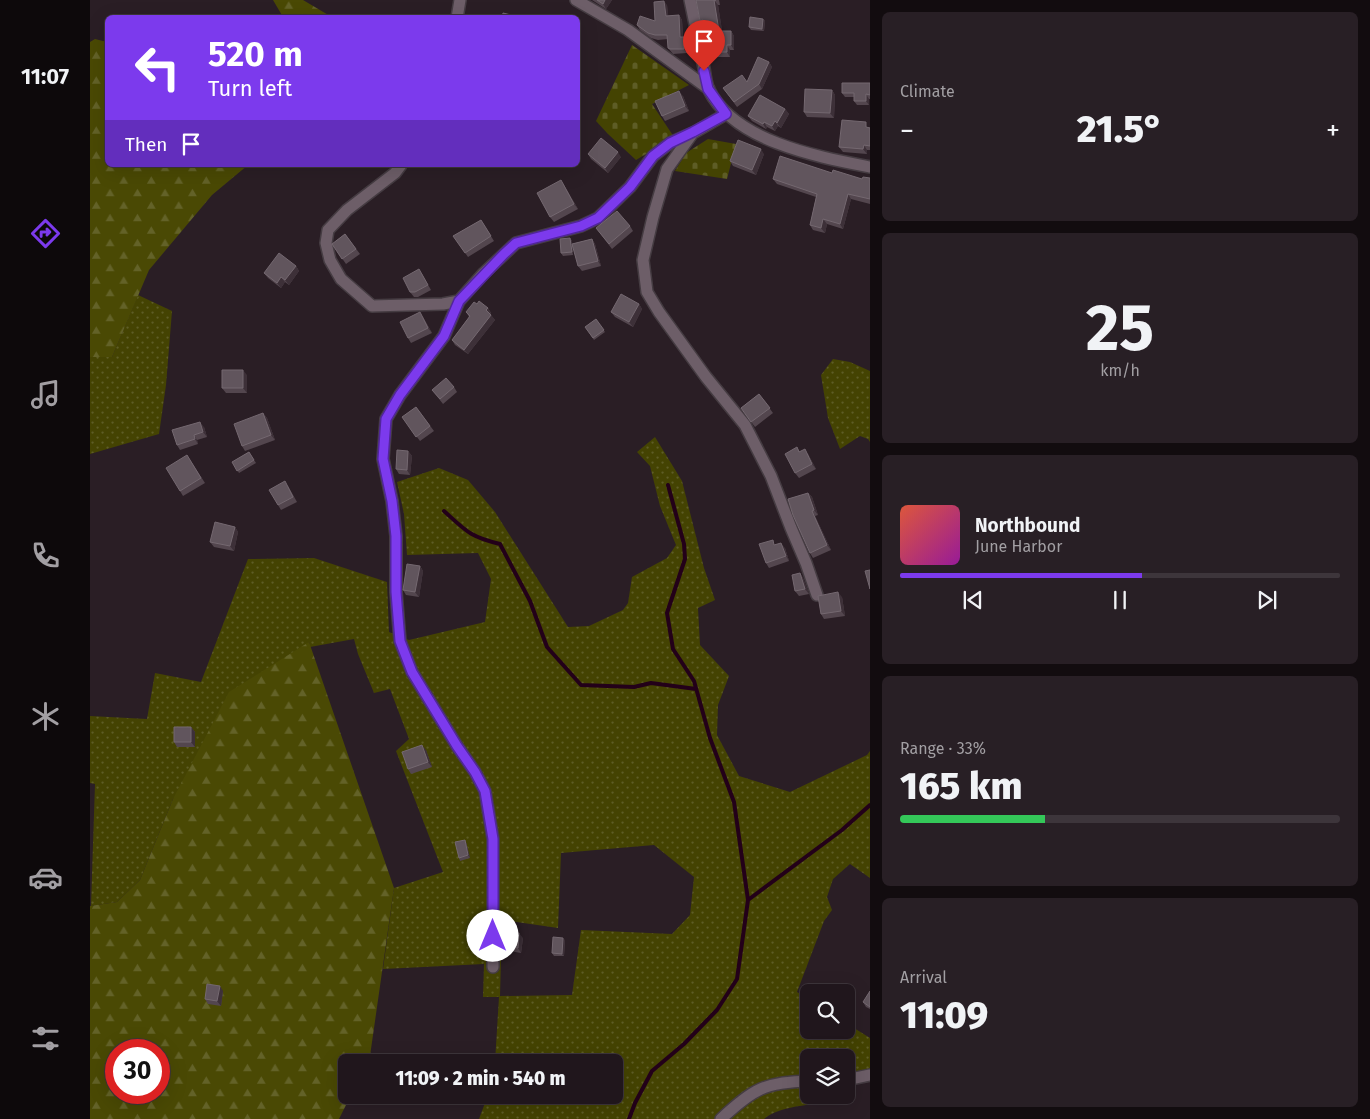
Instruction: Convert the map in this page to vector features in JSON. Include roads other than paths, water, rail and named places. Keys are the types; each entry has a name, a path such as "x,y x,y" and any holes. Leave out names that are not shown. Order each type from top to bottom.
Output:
{"street":[{"path":"458,15 460,0"},
{"path":"576,0 628,30 708,89 726,114 748,129 790,148 837,161 870,167"},
{"path":"690,0 708,89"},
{"path":"493,967 493,839 485,791 412,672 400,641 396,592 396,536 392,501 383,459 386,419 400,395 444,336 459,301 484,273 516,243 581,226 598,218 630,187 653,156 670,143 726,114"},
{"path":"693,132 667,170 652,217 643,260 647,292 659,312 706,377 745,425 771,476 818,595"},
{"path":"400,167 371,193 347,210 328,230 326,243 330,260 341,279 372,306 443,304 459,301"},
{"path":"855,1078 870,1075"},
{"path":"721,1119 741,1100 759,1089 772,1084 800,1082"}],"waterway":[{"path":"629,1119 635,1103 652,1071 684,1044 717,1010 737,979 748,900 734,802 710,738 694,681 673,649 667,613 685,559 684,544 668,485"},
{"path":"444,511 475,536 500,544 530,601 547,647 581,685 634,687 651,683 696,689"},
{"path":"748,900 842,830 870,805"}]}
